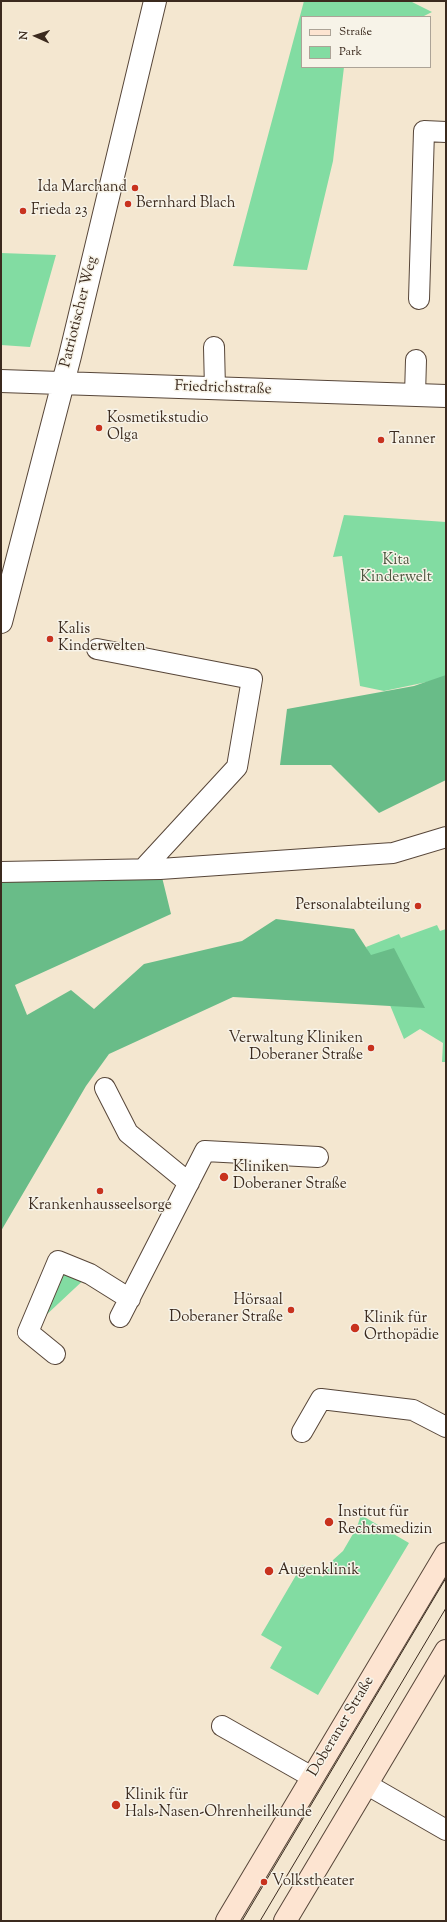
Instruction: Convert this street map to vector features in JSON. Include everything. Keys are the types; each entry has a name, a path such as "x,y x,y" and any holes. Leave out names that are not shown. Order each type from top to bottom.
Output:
{"street":[{"name":"Patriotischer Weg","path":"1,622 63,384 155,1"},
{"name":"Friedrichstraße","path":"1,381 446,396"},
{"name":"Doberaner Straße","path":"227,1921 446,1554"},
{"path":"285,1921 446,1650"}],"lane":[{"path":"419,299 424,131 446,132"},
{"path":"214,347 215,389"},
{"path":"415,395 416,360"},
{"path":"97,649 252,679 238,767 143,869"},
{"path":"1,872 143,869 393,852 446,837"},
{"path":"105,1088 128,1133 189,1183"},
{"path":"120,1317 205,1151 318,1157"},
{"path":"55,1354 28,1332 58,1261 90,1274 130,1299"},
{"path":"302,1432 321,1398 413,1410 446,1427"},
{"path":"222,1726 312,1777"},
{"path":"366,1784 446,1830"}],"green space":[{"path":"304,1 410,1 432,12 424,16 301,16 301,68 344,68 333,161 307,270 233,266"},
{"path":"1,253 56,255 30,347 1,345"},
{"name":"Kita Kinderwelt","path":"344,515 446,522 446,678 384,691 360,686 342,556 333,557"},
{"path":"446,675 446,780 379,813 331,765 280,765 287,709 414,686"},
{"path":"160,869 171,914 15,985 27,1015 71,990 94,1009 144,964 242,941 276,919 354,929 371,955 394,948 425,1008 233,997 109,1054 86,1086 1,1231 1,872"},
{"path":"437,925 440,931 446,929 446,1062 442,1062 443,1043 420,1029 404,1039 366,947 399,934 401,938"},
{"path":"58,1261 90,1274 28,1332"},
{"path":"361,1515 409,1543 318,1695 270,1668 282,1647 261,1635 302,1565 323,1577 333,1560 343,1551 357,1527"}],"tram line":[{"path":"242,1921 446,1578"},
{"path":"260,1921 446,1608"}],"place":[{"name":"Ida Marchand","path":"135,188"},
{"name":"Bernhard Blach","path":"128,204"},
{"name":"Frieda 23","path":"23,211"},
{"name":"Kosmetikstudio Olga","path":"99,428"},
{"name":"Tanner","path":"381,440"},
{"name":"Kalis Kinderwelten","path":"50,639"},
{"name":"Personalabteilung","path":"418,906"},
{"name":"Verwaltung Kliniken Doberaner Straße","path":"371,1048"},
{"name":"Kliniken Doberaner Straße","path":"224,1177"},
{"name":"Krankenhausseelsorge","path":"100,1191"},
{"name":"Hörsaal Doberaner Straße","path":"291,1310"},
{"name":"Klinik für Orthopädie","path":"355,1328"},
{"name":"Institut für Rechtsmedizin","path":"329,1522"},
{"name":"Augenklinik","path":"269,1571"},
{"name":"Klinik für Hals-Nasen-Ohrenheilkunde","path":"116,1805"},
{"name":"Volkstheater","path":"264,1882"}]}
